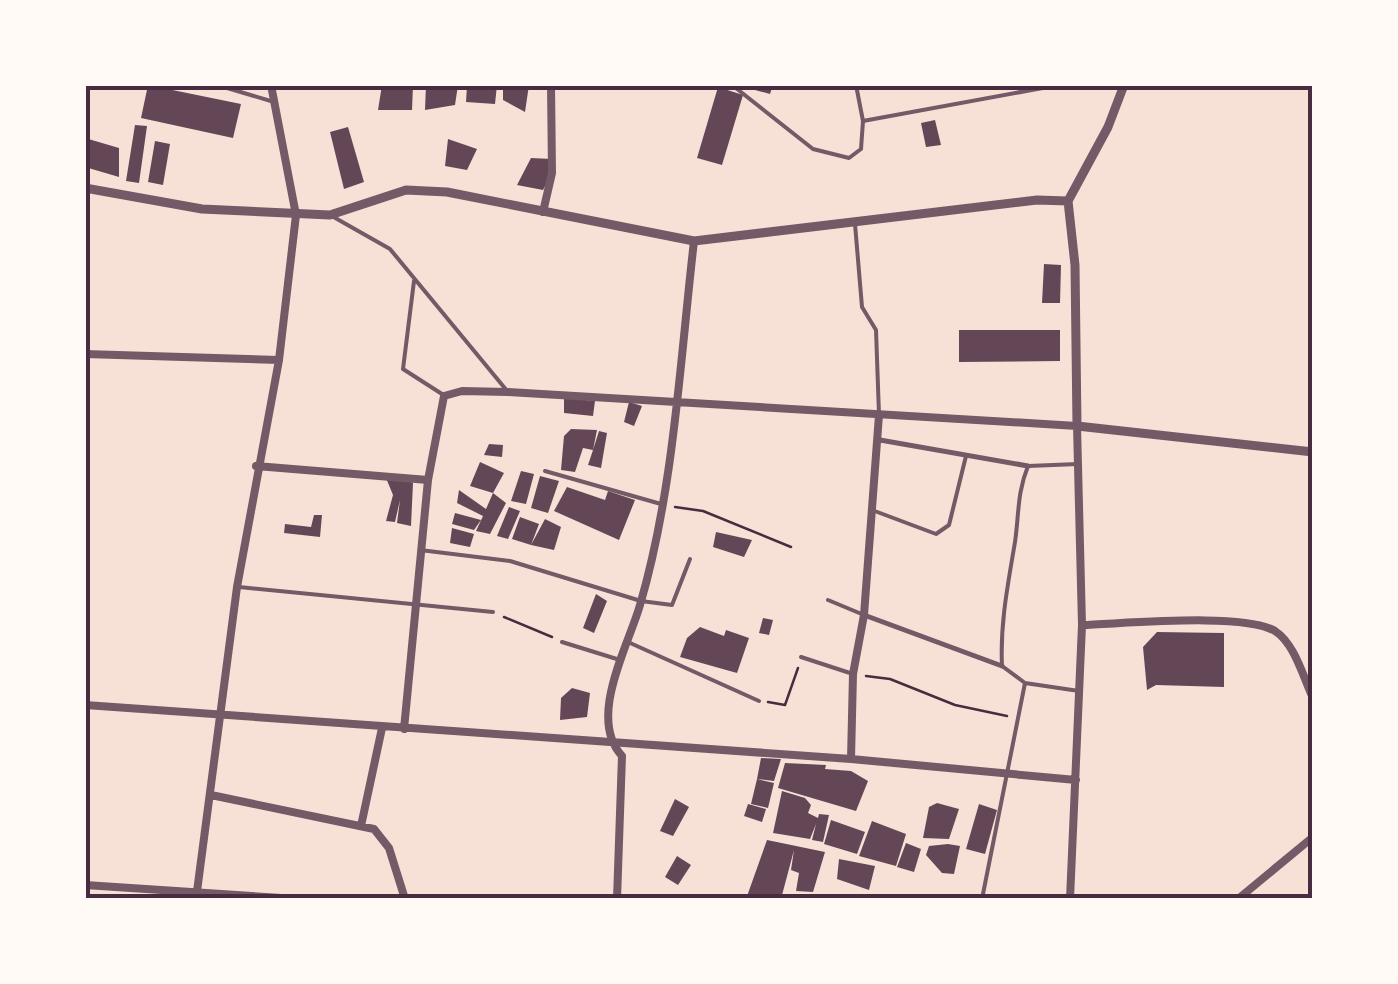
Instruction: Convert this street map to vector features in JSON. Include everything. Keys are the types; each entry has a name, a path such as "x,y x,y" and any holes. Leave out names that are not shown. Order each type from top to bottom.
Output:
{"street":[{"path":"196,896 237,587 256,466 279,360 296,214 271,85"},
{"path":"544,212 552,173 551,85"},
{"path":"1070,899 1082,625 1075,265 1068,201 1108,127 1124,85"},
{"path":"85,188 202,209 330,215 406,190 447,192 694,242 1037,200 1068,201"},
{"path":"617,899 622,756 610,742 608,723 620,660 642,601 661,504 694,242"},
{"path":"85,354 279,360"},
{"path":"404,729 428,480 444,396 462,391 508,392 1076,426 1313,452"},
{"path":"851,760 853,674 864,615 879,415"},
{"path":"880,440 1028,466"},
{"path":"256,466 428,480"},
{"path":"864,615 1002,666"},
{"path":"1082,625 1210,621 1273,630 1290,646 1313,698"},
{"path":"85,705 1076,780"},
{"path":"361,826 382,728"},
{"path":"211,795 374,829 389,848 404,899"},
{"path":"1238,899 1313,837"},
{"path":"85,885 196,896 297,899"}],"lane":[{"path":"218,85 274,102"},
{"path":"732,85 813,149 849,158 862,149 863,121 856,85"},
{"path":"863,121 1059,85"},
{"path":"330,215 390,248 408,266 414,281 489,364 508,392"},
{"path":"854,222 862,307 876,330 879,415"},
{"path":"414,281 403,369 444,396"},
{"path":"872,510 936,534 949,525 967,453"},
{"path":"1078,464 1028,466 1014,514 1016,538 1001,637 1002,666 1025,683 1080,691"},
{"path":"545,471 661,504"},
{"path":"420,550 510,561 642,601 672,605 690,559"},
{"path":"237,587 493,612"},
{"path":"828,600 864,615"},
{"path":"562,642 620,660"},
{"path":"628,642 759,701"},
{"path":"802,657 853,674"},
{"path":"982,899 1025,683"}],"path":[{"path":"661,504 703,512 792,547"},
{"path":"493,612 562,642"},
{"path":"759,701 784,705 802,657"},
{"path":"853,674 890,678 955,705 1018,718"}],"building":[{"path":"148,85 241,104 233,138 141,118"},
{"path":"382,85 413,85 412,110 378,110"},
{"path":"426,85 458,85 455,105 425,110"},
{"path":"467,85 497,85 495,104 466,102"},
{"path":"503,85 529,85 525,112 503,100"},
{"path":"756,85 773,85 770,94 755,90"},
{"path":"718,87 743,95 722,165 697,158"},
{"path":"935,120 941,145 926,147 921,123"},
{"path":"135,125 147,126 139,183 126,181"},
{"path":"348,127 364,182 344,189 330,132"},
{"path":"85,138 119,148 119,177 85,167"},
{"path":"448,139 477,149 467,170 445,166"},
{"path":"155,141 170,144 163,185 148,182"},
{"path":"531,158 552,159 552,173 543,190 517,185"},
{"path":"1044,264 1061,265 1060,303 1042,303"},
{"path":"959,330 1060,330 1060,361 959,362"},
{"path":"564,398 595,401 593,416 564,413"},
{"path":"629,402 642,406 634,426 624,422"},
{"path":"571,429 597,430 593,450 583,448 575,472 561,470 564,436"},
{"path":"599,431 607,433 601,468 588,465"},
{"path":"489,444 503,445 502,457 484,455"},
{"path":"480,462 504,473 493,493 470,486"},
{"path":"521,471 534,474 526,504 511,501"},
{"path":"540,476 559,481 548,513 531,508"},
{"path":"386,478 413,483 411,526 397,523 400,500 395,522 386,521 393,495"},
{"path":"567,487 605,500 608,491 635,500 619,540 554,511"},
{"path":"459,490 486,509 493,493 506,503 490,534 476,531 483,516 457,503"},
{"path":"509,507 520,511 508,539 497,536"},
{"path":"455,513 481,520 474,530 452,524"},
{"path":"314,515 322,515 320,537 284,533 285,524 311,527"},
{"path":"520,517 539,524 531,545 512,539"},
{"path":"545,519 561,527 554,550 531,545"},
{"path":"452,528 474,534 470,547 450,543"},
{"path":"716,532 752,540 744,557 713,547"},
{"path":"596,594 607,601 594,633 583,628"},
{"path":"763,618 773,620 769,635 759,633"},
{"path":"700,627 724,636 726,630 749,638 737,673 680,657 687,638"},
{"path":"1157,632 1224,633 1224,687 1156,685 1147,690 1143,647"},
{"path":"572,688 590,693 587,717 560,720 561,698"},
{"path":"761,758 781,759 774,781 757,779"},
{"path":"785,763 826,765 825,769 851,771 868,781 856,811 778,788"},
{"path":"757,779 774,783 768,808 751,804"},
{"path":"782,791 805,798 811,805 808,813 818,818 819,814 829,815 823,842 812,840 816,824 810,839 773,833"},
{"path":"675,799 689,807 673,836 660,831"},
{"path":"937,803 959,809 949,839 923,838 929,807"},
{"path":"748,804 766,809 762,822 744,816"},
{"path":"979,804 997,810 985,854 966,849"},
{"path":"831,820 865,832 857,854 824,844"},
{"path":"872,821 906,834 896,866 859,856"},
{"path":"767,840 825,852 813,892 796,891 799,873 791,870 794,850 781,899 746,899"},
{"path":"906,843 921,849 914,872 897,867"},
{"path":"929,846 960,846 954,874 942,873 926,855"},
{"path":"677,856 691,865 678,885 665,877"},
{"path":"839,859 875,866 869,890 837,879"}]}
